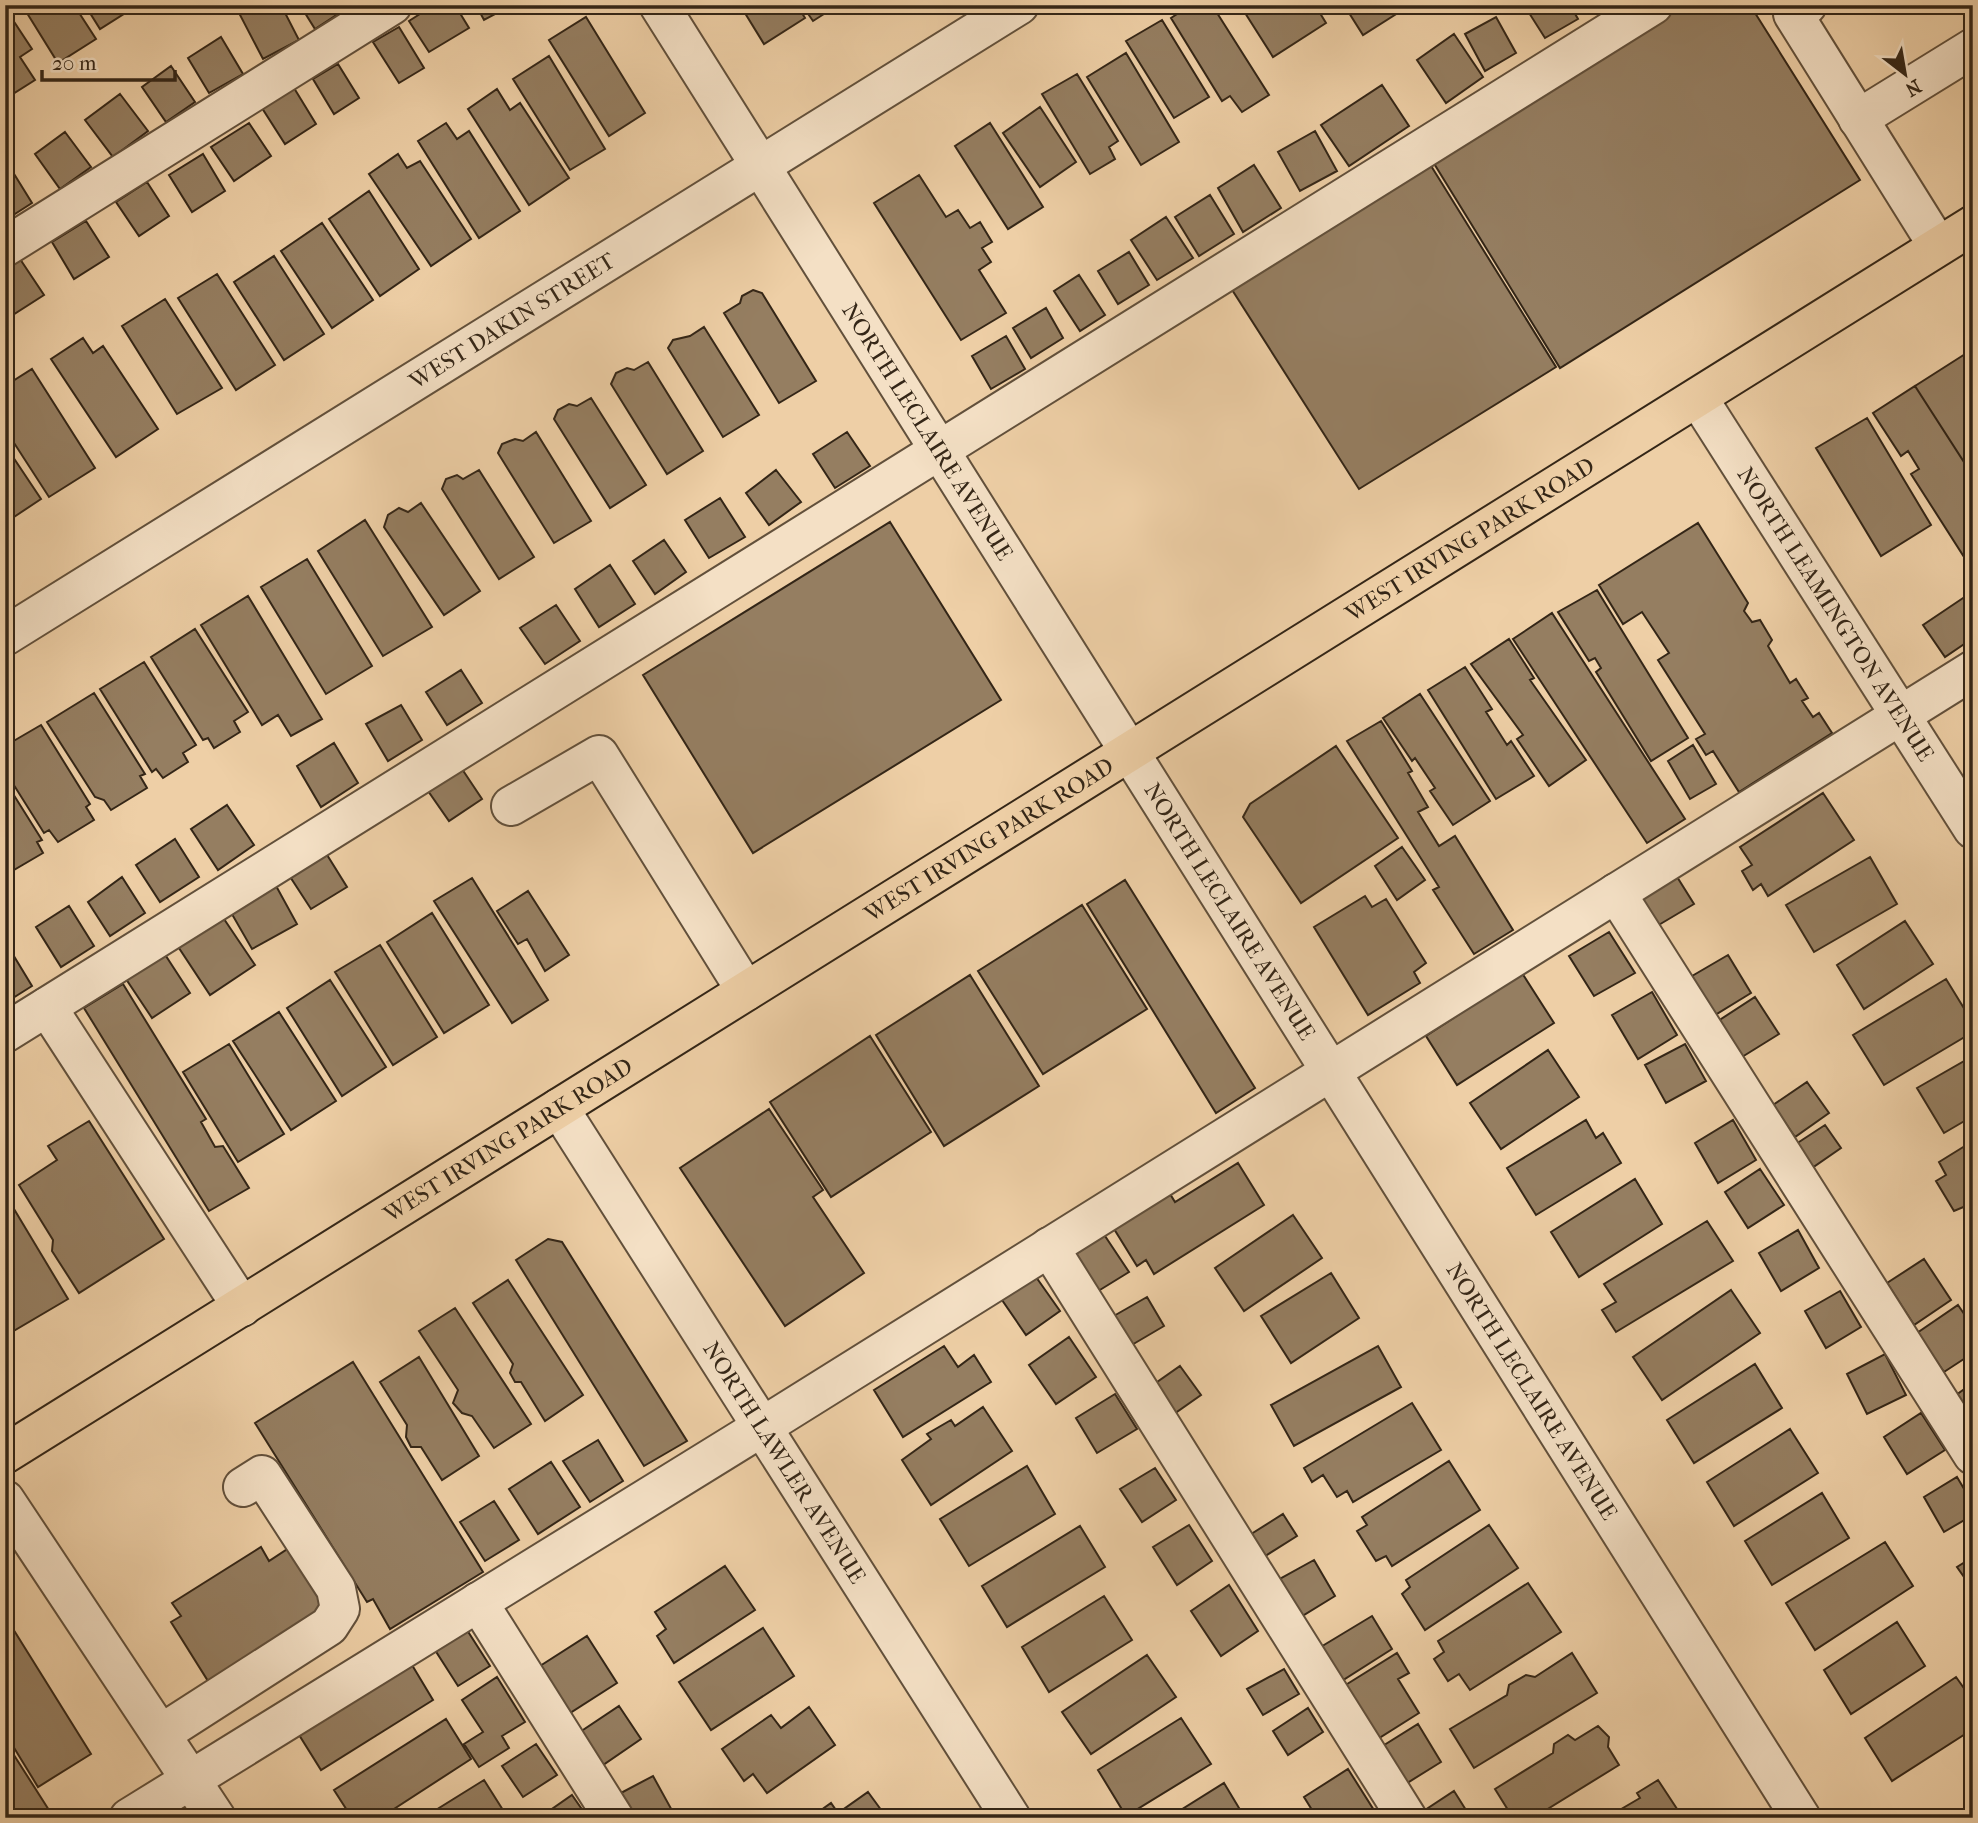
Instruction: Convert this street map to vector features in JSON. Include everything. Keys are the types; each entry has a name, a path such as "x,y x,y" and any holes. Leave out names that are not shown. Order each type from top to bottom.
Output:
{"main road":[{"name":"WEST IRVING PARK ROAD","path":"5,1454 1973,225"}],"street":[{"path":"5,247 392,5"},
{"name":"NORTH LECLAIRE AVENUE","path":"659,5 1801,1818"},
{"name":"WEST DAKIN STREET","path":"5,636 1019,5"},
{"path":"5,1033 1653,5"},
{"path":"1807,5 1793,14 1938,246"},
{"path":"1858,119 1973,48"},
{"name":"NORTH LEAMINGTON AVENUE","path":"1698,398 1973,829"},
{"path":"129,1818 762,1427 1973,670"},
{"path":"511,806 599,755 746,991"},
{"path":"1616,894 1973,1455"},
{"path":"47,1007 242,1307"},
{"name":"NORTH LAWLER AVENUE","path":"559,1108 1011,1818"},
{"path":"1049,1247 1407,1818"},
{"path":"161,1734 329,1626 340,1609 336,1589 262,1475 243,1487"},
{"path":"5,1500 216,1818"},
{"path":"478,1602 614,1818"}],"building":[{"path":"22,5 74,5 96,39 58,63"},
{"path":"85,5 138,5 100,29"},
{"path":"254,5 281,5 299,40 263,59 239,13"},
{"path":"300,5 345,5 347,8 315,29"},
{"path":"434,5 455,5 469,28 429,52 409,21"},
{"path":"476,5 512,5 484,20"},
{"path":"740,5 797,5 805,18 764,44"},
{"path":"802,5 838,5 813,21"},
{"path":"1191,5 1212,5 1269,95 1242,112 1230,96 1222,101 1171,18"},
{"path":"1240,5 1315,5 1326,23 1273,57"},
{"path":"1344,5 1397,5 1401,11 1363,35"},
{"path":"1524,5 1570,5 1578,19 1545,38"},
{"path":"1673,5 1750,5 1860,180 1560,368 1430,157 1477,125"},
{"path":"5,8 32,49 20,57 35,80 8,97 5,92"},
{"path":"586,17 645,113 609,136 549,40"},
{"path":"1496,17 1516,53 1485,71 1465,34"},
{"path":"1162,20 1209,97 1174,118 1126,41"},
{"path":"399,27 424,68 399,83 373,42"},
{"path":"1454,34 1483,77 1446,103 1417,60"},
{"path":"221,37 243,74 209,93 188,58"},
{"path":"1126,53 1179,142 1141,165 1087,77"},
{"path":"549,56 605,149 570,170 513,79"},
{"path":"338,64 359,98 334,114 313,79"},
{"path":"171,66 195,102 166,122 142,87"},
{"path":"1077,74 1118,141 1109,147 1115,159 1090,174 1042,94"},
{"path":"1382,85 1409,126 1349,166 1321,125"},
{"path":"294,88 316,124 285,144 262,108"},
{"path":"497,89 510,110 520,103 569,178 529,205 468,109"},
{"path":"120,94 148,131 113,157 85,120"},
{"path":"1040,107 1076,162 1040,187 1003,133"},
{"path":"249,123 271,156 234,181 211,147"},
{"path":"446,123 457,139 469,131 520,211 479,238 418,141"},
{"path":"990,123 1043,207 1008,229 955,146"},
{"path":"1315,131 1337,171 1300,191 1278,152"},
{"path":"65,132 91,167 60,189 35,154"},
{"path":"203,154 225,191 192,212 169,175"},
{"path":"398,154 407,168 420,161 471,239 431,266 369,174"},
{"path":"1428,161 1556,367 1359,489 1229,285"},
{"path":"1254,165 1281,208 1243,232 1218,188"},
{"path":"11,169 32,203 7,219 5,173"},
{"path":"919,175 946,217 958,210 970,228 980,222 992,242 982,248 991,262 979,270 1006,313 961,340 874,203"},
{"path":"147,182 169,216 139,236 116,202"},
{"path":"369,191 419,269 380,296 329,219"},
{"path":"1210,195 1234,234 1199,256 1175,217"},
{"path":"1166,217 1193,258 1157,280 1131,240"},
{"path":"86,221 109,257 74,279 52,242"},
{"path":"322,223 373,300 332,328 281,251"},
{"path":"1129,252 1149,285 1118,304 1098,271"},
{"path":"274,256 324,334 284,360 234,282"},
{"path":"20,259 44,295 8,318 5,312 5,268"},
{"path":"217,274 275,365 236,390 178,298"},
{"path":"1079,275 1105,315 1080,331 1054,291"},
{"path":"753,290 762,293 816,381 779,403 724,313 740,303 742,296"},
{"path":"165,299 222,388 177,414 122,326"},
{"path":"1046,308 1063,338 1031,358 1013,328"},
{"path":"704,327 759,415 723,437 668,348 673,340 690,336"},
{"path":"1006,336 1025,369 991,389 972,356"},
{"path":"83,338 93,353 103,346 158,429 116,457 51,359"},
{"path":"1973,349 1973,476 1915,386"},
{"path":"648,362 703,451 667,474 611,384 616,373 627,368 634,370"},
{"path":"32,369 95,468 49,497 5,429 5,386"},
{"path":"1915,386 1973,476 1973,571 1911,474 1919,469 1908,451 1901,456 1873,413"},
{"path":"591,398 646,485 610,508 554,419 558,410 569,404 577,406"},
{"path":"1867,418 1931,525 1881,556 1816,448"},
{"path":"536,432 591,521 554,543 498,453 502,444 515,439 523,441"},
{"path":"847,432 870,466 835,488 813,454"},
{"path":"5,445 41,499 5,523"},
{"path":"479,470 534,557 499,579 442,489 446,479 457,475 463,479"},
{"path":"776,470 801,502 769,525 746,493"},
{"path":"720,498 745,537 709,558 685,520"},
{"path":"421,503 480,591 444,615 384,527 388,515 399,508 408,512"},
{"path":"365,520 432,627 383,656 318,551"},
{"path":"890,522 1001,700 753,853 643,675"},
{"path":"1698,523 1748,603 1744,611 1752,622 1760,620 1772,640 1768,646 1790,683 1796,679 1808,698 1802,701 1813,717 1819,713 1832,733 1739,792 1713,751 1706,755 1696,739 1705,734 1658,660 1669,653 1642,612 1623,624 1599,585"},
{"path":"664,540 686,572 655,594 633,561"},
{"path":"307,559 372,666 326,694 261,587"},
{"path":"610,565 635,604 599,627 575,589"},
{"path":"1597,590 1688,738 1651,761 1596,672 1601,668 1595,658 1589,661 1558,612"},
{"path":"1972,592 1973,638 1945,657 1923,625"},
{"path":"248,596 322,719 291,736 278,715 262,725 201,625"},
{"path":"556,605 580,641 545,664 520,628"},
{"path":"1552,613 1685,819 1647,843 1513,639"},
{"path":"195,629 248,712 234,721 240,732 214,748 208,738 203,740 151,657"},
{"path":"1509,639 1534,678 1530,680 1586,760 1549,786 1517,739 1523,735 1471,664"},
{"path":"144,662 196,745 183,753 188,762 163,778 156,769 152,772 100,689"},
{"path":"1465,667 1492,709 1486,712 1507,745 1511,741 1534,776 1496,799 1428,690"},
{"path":"461,670 482,703 447,725 426,692"},
{"path":"94,693 145,774 140,776 147,788 111,810 104,800 95,797 47,722"},
{"path":"1420,694 1490,801 1453,825 1430,791 1435,788 1415,758 1412,761 1383,718"},
{"path":"401,705 422,740 388,761 366,724"},
{"path":"1381,721 1412,771 1408,773 1428,807 1418,812 1439,846 1455,836 1513,930 1474,954 1433,890 1439,887 1347,741"},
{"path":"41,725 90,804 86,807 94,820 58,842 49,830 44,833 5,771 5,746"},
{"path":"334,743 358,783 321,807 297,766"},
{"path":"1693,745 1716,784 1690,799 1668,761"},
{"path":"1336,746 1398,838 1301,903 1243,817 1250,804"},
{"path":"460,766 482,799 449,821 426,788"},
{"path":"5,781 42,840 37,842 43,853 7,874"},
{"path":"1823,793 1854,840 1768,896 1761,884 1753,890 1742,871 1752,865 1740,847"},
{"path":"227,805 254,845 218,870 191,829"},
{"path":"175,839 199,877 160,902 136,865"},
{"path":"1402,847 1425,880 1397,900 1375,866"},
{"path":"324,850 347,887 311,909 287,872"},
{"path":"1870,857 1897,904 1814,952 1786,905"},
{"path":"1674,872 1694,904 1657,926 1638,894"},
{"path":"122,877 145,913 110,936 88,902"},
{"path":"472,878 548,1000 512,1023 434,901"},
{"path":"1125,880 1255,1088 1216,1113 1087,904"},
{"path":"275,884 297,924 252,949 229,909"},
{"path":"528,891 569,955 545,971 527,939 518,944 497,911"},
{"path":"1365,896 1372,907 1386,899 1426,963 1414,972 1420,983 1368,1015 1314,927"},
{"path":"1082,905 1147,1009 1043,1074 978,971"},
{"path":"69,906 94,946 61,967 36,927"},
{"path":"432,913 489,1005 444,1033 387,942"},
{"path":"222,916 255,965 210,995 177,945"},
{"path":"1905,921 1933,964 1864,1009 1837,965"},
{"path":"1609,932 1635,973 1594,996 1569,956"},
{"path":"380,945 437,1037 393,1065 335,972"},
{"path":"9,948 32,986 5,1003 5,950"},
{"path":"164,953 190,993 152,1018 126,979"},
{"path":"1728,955 1751,993 1715,1015 1692,976"},
{"path":"1522,973 1554,1023 1457,1085 1426,1036"},
{"path":"970,975 1039,1086 944,1146 876,1035"},
{"path":"1946,979 1973,1023 1973,1032 1884,1085 1853,1035"},
{"path":"330,980 386,1067 342,1096 287,1008"},
{"path":"123,984 206,1119 201,1122 215,1147 223,1146 249,1188 209,1211 84,1008"},
{"path":"1652,992 1677,1035 1638,1059 1612,1015"},
{"path":"1755,997 1779,1034 1742,1057 1718,1021"},
{"path":"279,1012 336,1101 291,1130 233,1041"},
{"path":"870,1036 931,1132 831,1197 770,1102"},
{"path":"229,1044 284,1134 238,1162 183,1072"},
{"path":"1685,1044 1706,1081 1666,1103 1645,1065"},
{"path":"1548,1050 1579,1097 1501,1149 1470,1103"},
{"path":"1973,1056 1973,1116 1944,1133 1917,1088"},
{"path":"1807,1082 1829,1113 1795,1137 1773,1105"},
{"path":"769,1109 823,1190 813,1197 864,1273 785,1326 680,1168"},
{"path":"1586,1120 1596,1138 1603,1133 1621,1163 1536,1215 1507,1168"},
{"path":"1733,1120 1756,1160 1718,1183 1695,1143"},
{"path":"89,1121 164,1239 79,1293 52,1251 53,1240 19,1185 57,1160 48,1146"},
{"path":"1825,1125 1841,1148 1812,1168 1796,1144"},
{"path":"1973,1141 1973,1203 1954,1211 1936,1181 1946,1175 1939,1162"},
{"path":"1238,1163 1264,1205 1154,1274 1146,1260 1137,1266 1111,1224 1167,1189 1175,1202"},
{"path":"1760,1169 1784,1205 1748,1228 1725,1192"},
{"path":"1635,1179 1662,1224 1579,1277 1551,1232"},
{"path":"5,1194 68,1299 5,1336"},
{"path":"1293,1215 1322,1258 1244,1311 1215,1268"},
{"path":"1707,1221 1733,1261 1616,1332 1602,1310 1616,1302 1604,1284"},
{"path":"1798,1230 1819,1268 1781,1291 1759,1253"},
{"path":"1103,1233 1129,1272 1095,1293 1070,1253"},
{"path":"548,1239 562,1242 687,1441 644,1466 516,1260"},
{"path":"1924,1259 1951,1300 1914,1325 1887,1283"},
{"path":"1331,1273 1359,1318 1291,1363 1261,1316"},
{"path":"1036,1277 1060,1311 1026,1335 1002,1300"},
{"path":"508,1280 583,1395 545,1421 521,1382 515,1382 510,1373 513,1364 473,1303"},
{"path":"1731,1290 1760,1333 1662,1400 1633,1357"},
{"path":"1840,1291 1861,1327 1826,1348 1805,1311"},
{"path":"1147,1297 1164,1326 1130,1346 1112,1317"},
{"path":"1958,1305 1973,1327 1973,1353 1944,1372 1917,1333"},
{"path":"455,1308 531,1424 494,1448 472,1416 462,1413 453,1403 458,1390 419,1331"},
{"path":"1069,1337 1096,1377 1056,1404 1029,1365"},
{"path":"944,1346 958,1367 974,1355 991,1382 903,1437 874,1390"},
{"path":"1378,1346 1401,1387 1294,1446 1271,1405"},
{"path":"1885,1354 1906,1395 1867,1414 1847,1374"},
{"path":"419,1357 479,1456 442,1480 421,1447 411,1447 406,1437 407,1425 380,1382"},
{"path":"353,1362 483,1572 390,1629 373,1599 367,1602 255,1423"},
{"path":"1755,1364 1782,1408 1694,1463 1667,1420"},
{"path":"1180,1366 1201,1395 1171,1416 1150,1387"},
{"path":"1973,1383 1973,1419 1956,1395"},
{"path":"1115,1394 1137,1429 1097,1453 1076,1418"},
{"path":"1412,1403 1441,1450 1353,1502 1347,1491 1337,1497 1323,1475 1312,1482 1304,1468"},
{"path":"983,1407 1012,1451 931,1505 902,1460 931,1439 927,1434 951,1420 955,1426"},
{"path":"1921,1413 1945,1450 1907,1474 1884,1437"},
{"path":"1790,1429 1818,1473 1734,1526 1707,1482"},
{"path":"598,1440 623,1481 590,1502 563,1461"},
{"path":"1449,1461 1480,1510 1392,1566 1386,1556 1376,1561 1357,1531 1367,1525 1362,1517"},
{"path":"551,1462 580,1507 538,1534 509,1489"},
{"path":"1027,1466 1055,1514 969,1566 940,1519"},
{"path":"1155,1468 1176,1500 1142,1522 1120,1489"},
{"path":"1957,1477 1973,1504 1973,1515 1944,1532 1924,1497"},
{"path":"1822,1493 1849,1538 1772,1585 1745,1541"},
{"path":"494,1501 519,1540 485,1561 460,1522"},
{"path":"1283,1514 1297,1536 1262,1558 1248,1536"},
{"path":"1189,1525 1212,1561 1177,1585 1153,1547"},
{"path":"1489,1525 1518,1568 1425,1630 1402,1594 1410,1587 1406,1580"},
{"path":"1080,1526 1105,1567 1007,1627 982,1586"},
{"path":"1885,1542 1913,1586 1815,1650 1786,1603"},
{"path":"261,1547 269,1561 289,1548 326,1607 208,1681 171,1622 181,1616 172,1603"},
{"path":"1973,1557 1973,1586 1971,1587 1957,1567"},
{"path":"1314,1560 1335,1596 1299,1618 1278,1580"},
{"path":"725,1566 755,1610 674,1663 657,1636 666,1629 655,1612"},
{"path":"1528,1583 1561,1632 1470,1690 1459,1674 1448,1681 1434,1659 1444,1652 1438,1641"},
{"path":"1229,1585 1258,1631 1221,1656 1191,1611"},
{"path":"1104,1596 1132,1640 1049,1692 1022,1647"},
{"path":"5,1616 91,1754 38,1787 5,1733"},
{"path":"1372,1616 1392,1649 1340,1682 1319,1648"},
{"path":"1897,1622 1925,1666 1851,1714 1824,1670"},
{"path":"763,1628 794,1676 711,1730 679,1682"},
{"path":"467,1630 490,1666 458,1686 435,1650"},
{"path":"587,1636 617,1683 570,1713 540,1666"},
{"path":"1397,1653 1409,1673 1398,1679 1419,1713 1376,1740 1344,1686"},
{"path":"1572,1653 1597,1693 1474,1768 1450,1729 1507,1695 1509,1685 1526,1675 1535,1677"},
{"path":"1147,1655 1176,1697 1091,1754 1062,1712"},
{"path":"409,1660 433,1700 321,1770 296,1730"},
{"path":"1284,1669 1299,1694 1263,1715 1247,1689"},
{"path":"497,1677 525,1722 502,1736 509,1748 479,1767 464,1744 483,1732 462,1700"},
{"path":"1956,1677 1973,1701 1973,1729 1892,1781 1865,1738"},
{"path":"619,1706 641,1739 603,1765 580,1732"},
{"path":"809,1707 835,1745 767,1793 753,1774 744,1781 722,1749 771,1715 781,1728"},
{"path":"1308,1708 1323,1732 1288,1755 1273,1731"},
{"path":"1181,1718 1211,1764 1126,1816 1098,1770"},
{"path":"446,1719 471,1759 380,1818 352,1818 334,1790"},
{"path":"1418,1724 1441,1762 1404,1785 1381,1747"},
{"path":"1598,1726 1609,1737 1608,1747 1619,1765 1533,1818 1513,1818 1495,1789 1553,1753 1554,1744 1568,1735 1575,1740"},
{"path":"5,1741 54,1818 5,1818"},
{"path":"536,1744 557,1775 523,1797 502,1766"},
{"path":"1348,1769 1377,1815 1372,1818 1317,1818 1304,1797"},
{"path":"653,1776 674,1814 667,1818 632,1818 619,1794"},
{"path":"484,1780 508,1818 423,1818"},
{"path":"1658,1780 1683,1818 1606,1818 1640,1798 1637,1793"},
{"path":"1224,1783 1245,1818 1168,1818"},
{"path":"1454,1791 1471,1818 1426,1818 1422,1812"},
{"path":"868,1792 887,1818 810,1818 831,1803 838,1813"},
{"path":"572,1795 588,1818 539,1818"}]}
